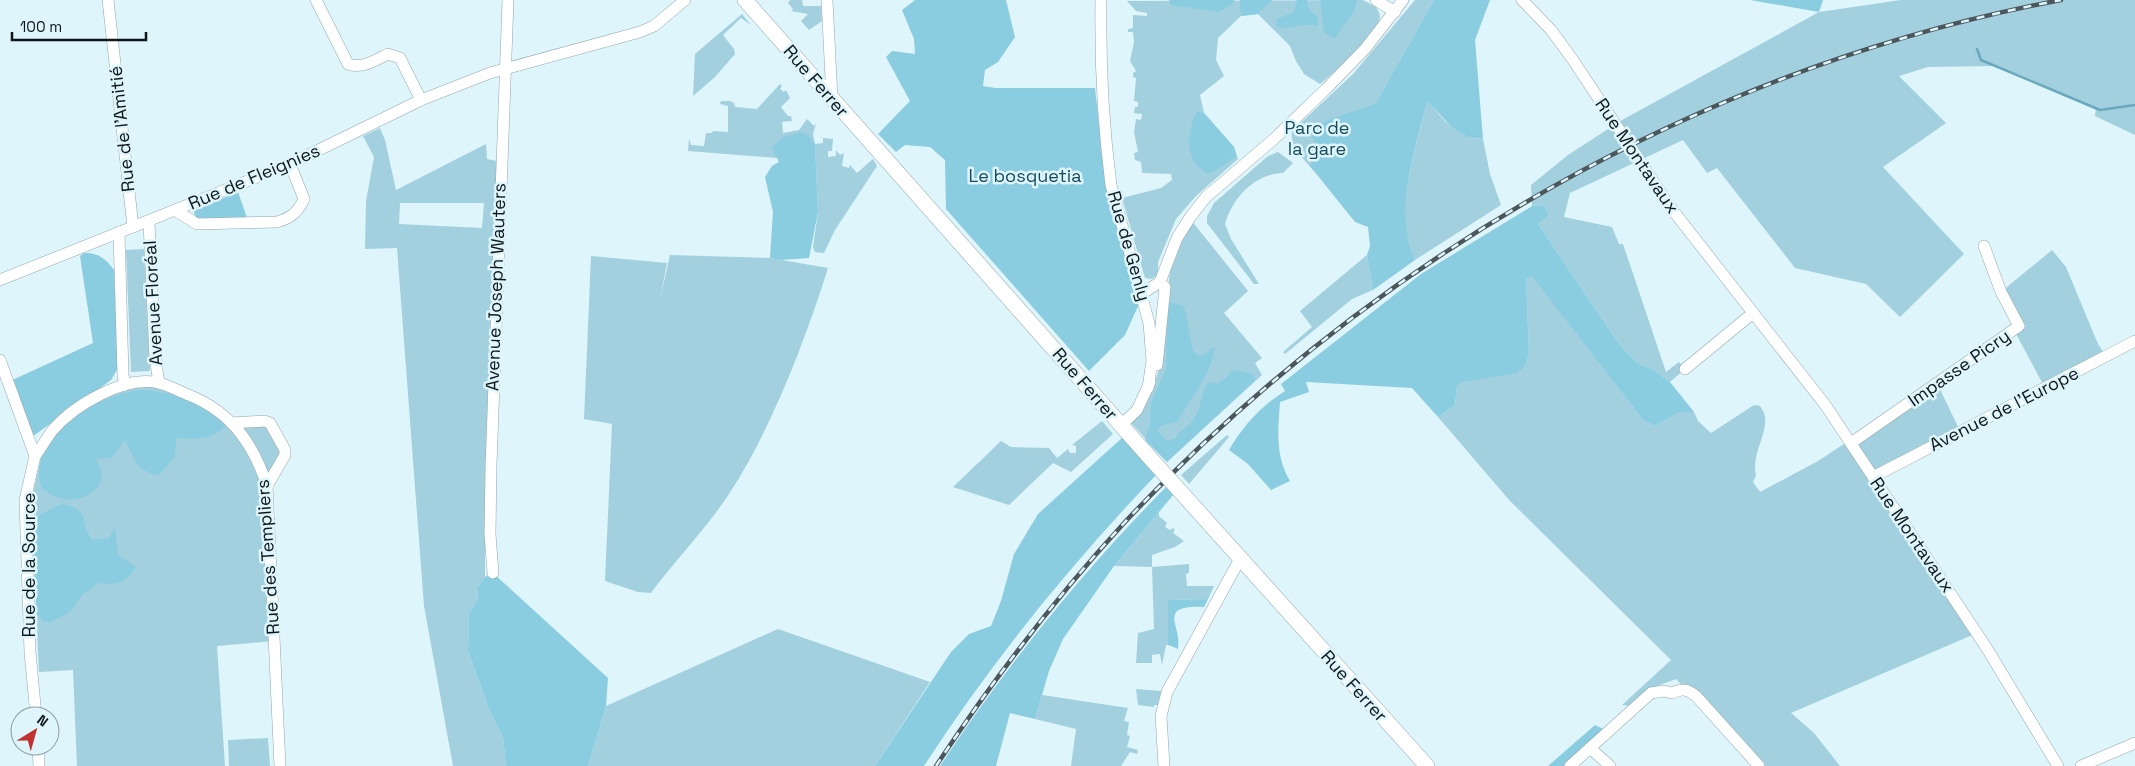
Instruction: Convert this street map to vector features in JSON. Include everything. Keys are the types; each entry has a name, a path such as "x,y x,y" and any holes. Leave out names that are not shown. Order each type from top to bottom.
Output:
{"main road":[{"name":"Rue Ferrer","path":"745,0 1240,559 1427,766"}],"street":[{"name":"Rue de l'Amitié","path":"108,0 133,227"},
{"path":"316,0 348,64 356,67 366,65 388,54 400,58 421,100"},
{"name":"Avenue Joseph Wauters","path":"494,573 490,534 491,466 508,0"},
{"name":"Rue de Fleignies","path":"0,280 290,164 421,100 490,72 640,32 654,26 686,0"},
{"path":"827,0 832,98"},
{"name":"Rue de Genly","path":"1101,0 1103,89 1110,178 1146,306 1152,340 1148,388"},
{"path":"1376,0 1395,12"},
{"path":"1143,293 1160,282 1177,238 1191,216 1206,198 1283,130 1358,56 1403,0"},
{"name":"Rue Montavaux","path":"1522,0 1562,44 1657,189 1805,378 1851,443 1986,647 2058,766"},
{"path":"176,211 197,224 277,222 288,219 300,208 304,199 290,164"},
{"name":"Avenue Floréal","path":"149,222 155,356 159,383"},
{"name":"Avenue Floréal","path":"119,232 123,375 125,385"},
{"name":"Impasse Picry","path":"1851,443 2019,326 2001,292 1984,246"},
{"name":"Rue de Genly","path":"1148,388 1159,356 1165,287 1170,256"},
{"path":"1146,306 1158,302 1162,297 1165,287"},
{"path":"1685,370 1753,313"},
{"name":"Avenue de l'Europe","path":"1873,477 2135,341"},
{"path":"0,360 35,456"},
{"name":"Rue des Templiers","path":"35,456 52,432 72,413 98,396 125,385 146,382 159,383 204,402 243,435 259,460 267,486 280,766"},
{"path":"1121,425 1137,410 1148,388"},
{"path":"231,424 264,421 270,423 282,443 285,455 267,486"},
{"name":"Rue de la Source","path":"35,456 25,500 29,641 35,706"},
{"path":"1164,766 1162,716 1167,692 1240,559"},
{"path":"1570,766 1651,693 1664,691 1672,694 1680,689 1688,690 1759,766"},
{"path":"2081,766 2135,743"},
{"path":"1590,748 1610,766"}],"green space":[{"path":"790,0 802,0 803,6 821,6 822,21 809,30 801,21 808,14 791,11 793,9 788,3"},
{"name":"Le bosquetia","path":"915,0 1006,0 1015,37 998,62 985,70 983,86 995,88 1095,88 1105,179 1139,304 1125,335 1089,371 946,209 945,160 930,147 905,145 896,152 878,134 910,101 886,57 892,51 915,54 914,39 902,10"},
{"path":"1169,0 1234,0 1235,2 1219,12 1171,5"},
{"path":"1240,0 1272,0 1258,14 1241,16"},
{"path":"1297,0 1307,0 1309,10 1318,17 1318,26 1306,25 1281,28 1276,26 1277,19 1294,12"},
{"path":"1321,0 1357,0 1354,11 1334,39 1323,32"},
{"path":"1363,0 1376,7 1380,17 1379,21 1361,45 1320,84 1304,74 1290,46 1258,14 1241,16 1218,38 1216,60 1224,76 1200,95 1204,113 1234,147 1238,159 1196,196 1176,219 1158,262 1158,274 1152,279 1145,278 1122,198 1161,188 1172,180 1171,174 1142,173 1141,162 1135,160 1134,153 1138,152 1134,132 1136,119 1141,120 1142,114 1134,113 1135,107 1138,107 1138,102 1134,101 1136,78 1133,77 1133,73 1136,71 1130,61 1134,42 1133,32 1128,32 1128,29 1133,28 1133,15 1147,16 1147,13 1136,11 1127,1"},
{"name":"Parc de la gare","path":"1415,0 1434,0 1375,104 1377,110 1314,171 1295,148 1292,131 1353,74"},
{"path":"1434,0 1490,0 1475,40 1483,139 1473,138 1457,132 1427,102 1412,161 1406,201 1406,222 1415,260 1373,290 1367,255 1370,246 1368,227 1355,222 1310,166 1320,148 1312,137 1317,127 1328,120 1375,104"},
{"path":"1750,0 1823,0 1819,12"},
{"path":"1901,0 2135,0 2135,135 2095,116 2096,108 1995,66 1928,67 1899,76 1946,123 1883,167 1964,254 1900,317 1866,284 1795,268 1717,168 1707,173 1683,140 1570,193 1564,217 1612,227 1619,244 1623,244 1666,372 1679,362 1685,369 1670,382 1654,370 1637,363 1619,344 1538,224 1544,205 1532,206 1531,185 1568,155 1622,120 1819,12"},
{"path":"742,14 751,25 741,18 723,35 734,49 735,54 715,77 693,96 695,54"},
{"path":"780,84 782,86 780,89 784,92 786,90 790,98 781,107 788,116 791,116 792,121 782,122 783,133 799,130 807,119 814,126 816,124 813,134 815,144 823,143 823,138 833,139 832,151 828,151 828,157 836,156 836,150 840,155 844,153 842,166 849,168 850,165 857,173 873,159 877,166 835,230 824,253 815,252 813,247 818,212 815,145 777,148 777,158 688,151 689,138 691,145 704,146 706,133 712,133 713,131 728,132 728,106 720,104 721,101 730,101 734,103 735,107 757,109"},
{"path":"1427,101 1458,132 1473,138 1483,139 1490,174 1501,205 1415,260 1408,241 1406,201 1412,160"},
{"path":"1197,111 1204,113 1234,147 1236,156 1215,171 1207,173 1194,161 1189,145 1189,136"},
{"path":"380,128 385,140 396,190 486,144 487,159 497,161 485,522 485,577 477,588 478,599 469,613 468,651 490,712 503,738 506,766 453,766 424,606 397,248 365,249 366,201 374,157 363,136","holes":["400,203 484,203 482,228 399,224"]},
{"path":"800,132 808,135 815,145 818,212 809,258 781,260 770,258 773,212 765,177 772,166 779,162 772,148 782,138"},
{"path":"1278,152 1293,163 1283,173 1263,178 1254,182 1246,189 1239,196 1225,224 1231,239 1259,284 1254,284 1207,223 1207,216 1214,203 1268,156"},
{"path":"238,192 247,218 197,219 193,211"},
{"path":"1544,205 1548,215 1538,224 1619,344 1637,363 1654,370 1670,382 1694,412 1681,412 1654,426 1643,420 1532,276 1526,278 1529,353 1526,365 1517,373 1462,382 1457,387 1455,405 1438,417 1412,388 1306,382 1309,392 1280,402 1278,433 1280,452 1285,472 1290,481 1271,490 1248,464 1229,450 1253,417 1285,391 1281,384 1421,274 1532,206"},
{"path":"1191,220 1248,291 1224,313 1262,358 1255,363 1262,375 1167,462 1131,423 1155,382 1161,363 1168,285 1173,257"},
{"path":"144,249 150,371 131,372 126,250"},
{"path":"2052,250 2066,267 2098,344 2106,356 2045,388 2014,330 2001,292"},
{"path":"84,253 102,257 114,270 118,368 111,380 29,439 8,382 93,343 80,256"},
{"path":"670,255 770,258 828,268 798,355 759,442 720,507 651,593 638,592 605,581 612,424 584,419 591,256 667,263 660,300"},
{"path":"1367,255 1373,290 1352,299 1285,354 1283,352 1312,327 1300,311"},
{"path":"1532,275 1643,420 1654,426 1681,412 1694,412 1698,421 1711,433 1754,405 1760,406 1765,422 1756,456 1756,475 1753,482 1760,492 1818,461 1937,383 1960,431 1873,477 1977,633 1791,713 1814,733 1840,766 1759,766 1676,679 1657,686 1632,706 1622,705 1671,660 1510,501 1438,417 1455,405 1457,387 1462,382 1526,365 1529,353 1526,277"},
{"path":"1168,302 1184,306 1193,351 1199,356 1208,353 1211,348 1215,348 1209,368 1177,422 1162,425 1157,431 1167,441 1175,439 1194,419 1209,382 1217,384 1226,378 1232,370 1253,374 1255,380 1167,462 1145,440 1150,423 1151,403 1166,369"},
{"path":"159,383 231,423 265,421 285,450 267,486 273,641 217,646 225,766 77,766 73,670 39,672 31,503 44,443 52,432 113,389"},
{"path":"139,390 175,395 185,399 205,410 225,425 216,434 203,438 176,438 175,456 159,475 144,470 136,463 125,440 111,458 95,459 101,469 101,478 98,486 84,497 64,499 54,496 41,487 39,473 43,455 51,441 62,428 76,416 107,399"},
{"path":"1102,421 1113,434 1071,472 1053,463 1009,505 953,487 1001,441 1011,447 1049,448 1057,458 1068,449 1070,453 1076,453 1076,446 1072,445"},
{"path":"1227,435 1229,437 1189,484 1181,475"},
{"path":"1123,437 1157,474 1093,543 1033,615 977,689 924,766 875,766 951,652 969,634 991,626 1001,601 1014,554 1038,514"},
{"path":"1167,486 1174,494 1114,566 1063,639 1049,671 1035,719 1010,713 996,766 940,766 992,692 1047,620 1105,552"},
{"path":"61,504 71,506 81,514 86,529 93,540 109,538 115,527 118,555 136,567 125,580 110,584 98,583 82,595 70,612 49,623 43,621 37,614 34,526 38,516"},
{"path":"1159,512 1159,516 1167,523 1165,527 1170,530 1173,528 1175,530 1173,533 1184,541 1175,547 1152,555 1152,567 1114,566"},
{"path":"1189,564 1189,573 1186,574 1187,586 1214,586 1208,599 1168,600 1168,644 1166,645 1162,665 1160,654 1152,655 1152,663 1136,663 1138,633 1154,629 1152,567"},
{"path":"493,573 608,678 606,706 588,766 506,766 503,738 490,712 468,651 469,613 478,599 477,588 485,577"},
{"path":"1208,599 1204,607 1189,607 1180,609 1176,613 1174,619 1179,641 1178,649 1166,644 1168,644 1168,600"},
{"path":"778,629 930,682 875,766 588,766 606,706"},
{"path":"1136,689 1161,691 1158,705 1154,705 1154,707 1138,705"},
{"path":"1042,695 1128,708 1124,721 1129,722 1127,735 1130,736 1127,747 1138,750 1137,754 1130,752 1121,766 1071,766 1076,729 1035,719"},
{"path":"1595,725 1605,730 1566,766 1548,766"},
{"path":"268,738 270,766 229,766 228,740"}],"waterway":[{"path":"1977,49 1981,60 2100,110 2135,105"}],"railway":[{"path":"936,766 980,702 1049,610 1125,522 1222,427 1326,338 1436,258 1552,187 1673,125 1799,73 1928,31 2061,0"}]}
